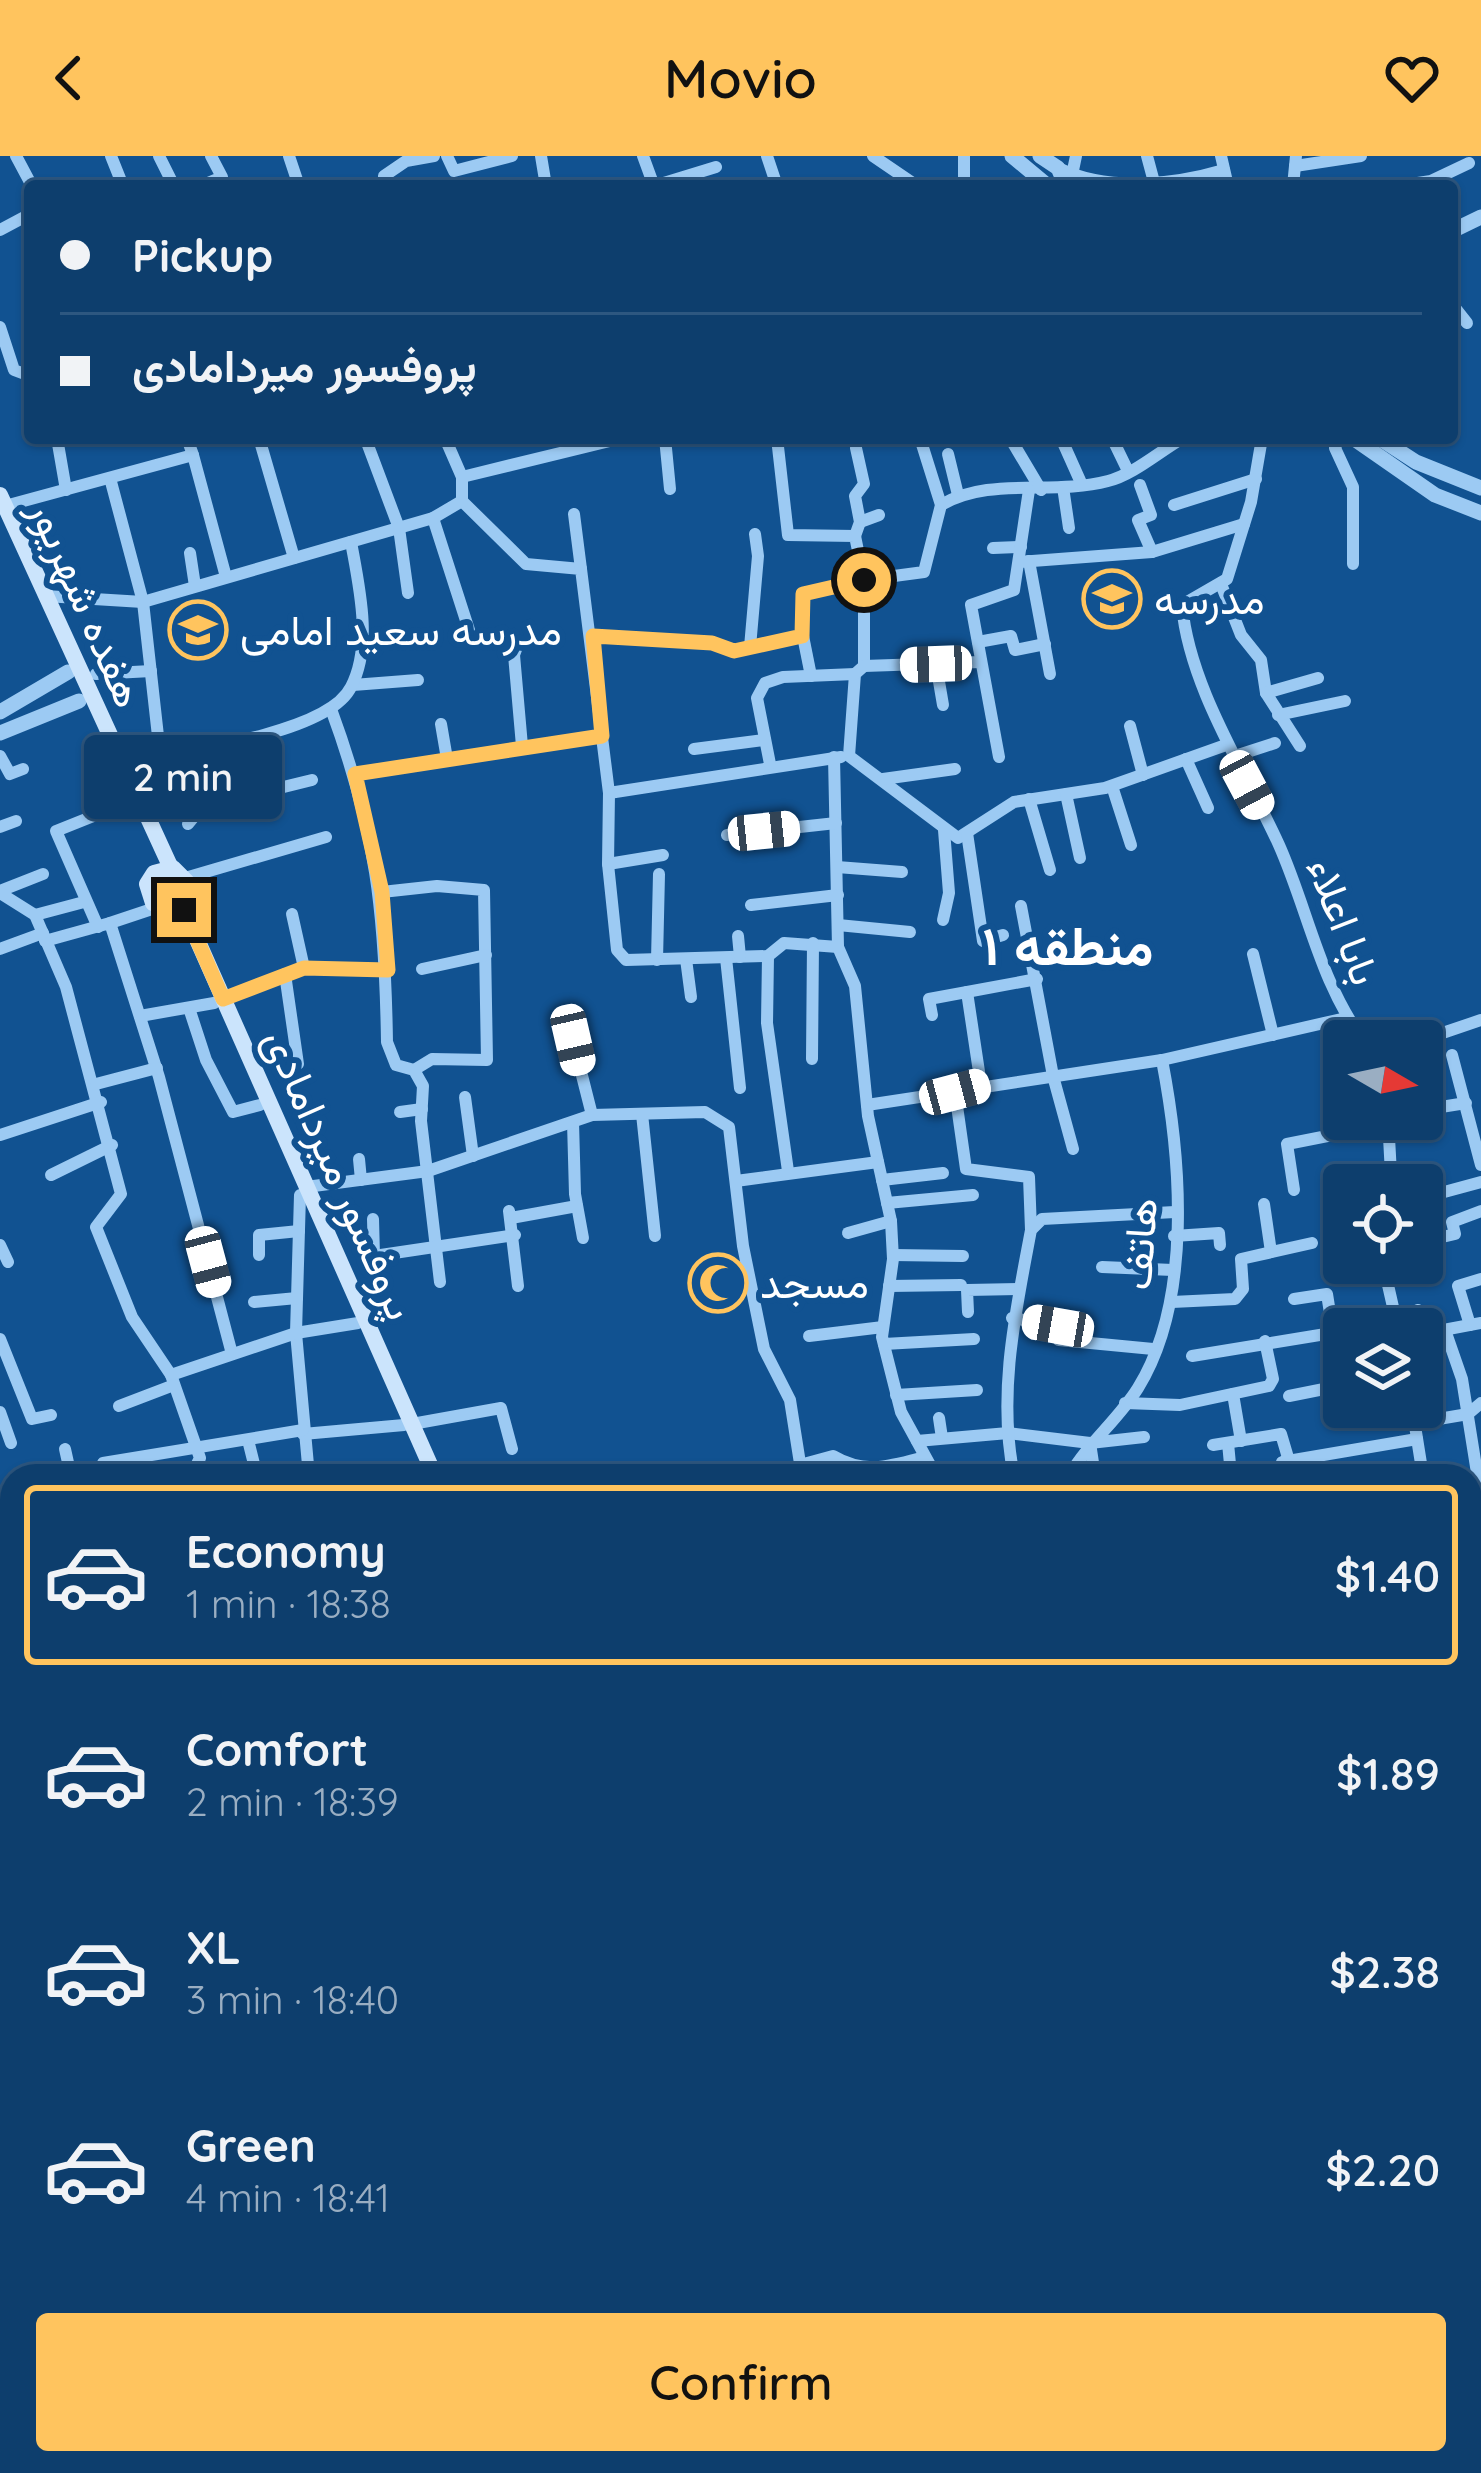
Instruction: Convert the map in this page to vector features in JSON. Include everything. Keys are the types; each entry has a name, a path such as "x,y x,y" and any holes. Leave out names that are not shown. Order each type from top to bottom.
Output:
{"main road":[{"name":"هفده شهریور","path":"2,506 170,873"},
{"name":"هفده شهریور","path":"2,506 126,803 170,873"},
{"path":"170,873 147,891 170,905"},
{"path":"170,873 170,905"},
{"name":"پروفسور میردامادی","path":"170,905 219,1001 426,1464"},
{"name":"پروفسور میردامادی","path":"219,1001 260,1106 303,1191"}],"street":[{"path":"18,160 34,156"},
{"path":"385,180 405,159 434,156"},
{"path":"447,156 454,171 512,156"},
{"path":"873,156 908,180"},
{"path":"1012,156 1041,180"},
{"path":"1040,156 1065,176 1124,180"},
{"path":"1065,176 1076,156"},
{"path":"1295,161 1361,156"},
{"path":"1434,180 1468,159 1481,177"},
{"path":"1187,180 1222,163"},
{"path":"674,180 716,167"},
{"path":"1458,312 1467,323"},
{"path":"0,327 14,370 24,374"},
{"path":"58,444 66,490"},
{"path":"189,444 226,578"},
{"path":"261,444 294,558"},
{"path":"368,444 399,528 408,593"},
{"path":"449,444 463,477 461,501"},
{"path":"463,477 598,444"},
{"path":"666,444 670,489"},
{"path":"778,444 788,535 858,529 879,515"},
{"path":"811,676 802,636 803,594 924,572 940,505 922,444"},
{"path":"1013,444 1035,490 1021,547 1050,674"},
{"path":"1064,444 1082,485"},
{"path":"1115,444 1128,471"},
{"path":"940,505 967,490 1035,490 1112,481 1173,444"},
{"name":"بابا اعلاء","path":"1261,444 1244,524 1221,584 1182,605 1184,627 1229,751 1278,842 1346,1018"},
{"path":"1337,444 1353,487 1353,564"},
{"path":"1362,444 1435,495 1481,513"},
{"path":"1388,444 1416,462 1481,488"},
{"path":"856,448 865,484 855,496 864,580 859,670 841,757 836,823 838,947 855,986 867,1105 891,1221 884,1344 896,1394 930,1464"},
{"path":"948,454 958,495"},
{"path":"2,506 193,455"},
{"path":"110,478 142,602 160,754 173,798"},
{"path":"1174,506 1256,479"},
{"path":"1140,484 1151,514 1138,520 1152,552"},
{"path":"1063,487 1069,528"},
{"path":"45,596 142,602 433,518 461,501"},
{"path":"461,501 526,564 581,569"},
{"path":"574,514 593,636 609,793 608,864 617,950 626,960 657,960 768,956 784,943 838,947"},
{"path":"433,518 470,633"},
{"path":"1024,562 1152,552 1244,524"},
{"path":"750,647 755,534"},
{"path":"118,762 262,734 331,709 353,685 363,608 351,542"},
{"path":"993,548 1021,547"},
{"path":"190,553 195,586"},
{"path":"999,757 971,605 1014,590 1024,562"},
{"path":"1221,584 1234,622 1261,660 1266,692 1300,746"},
{"path":"593,636 712,643 734,651 802,636"},
{"path":"977,642 1011,636 1015,650 1046,644"},
{"path":"522,746 514,655 518,644 532,641"},
{"path":"770,764 757,698 765,683 859,670 981,662"},
{"path":"936,664 944,705"},
{"path":"96,674 151,671"},
{"path":"0,712 68,672"},
{"path":"1266,692 1318,678"},
{"path":"353,685 418,680"},
{"path":"32,694 40,715"},
{"path":"1278,716 1345,700"},
{"path":"0,733 80,701"},
{"path":"331,709 355,774 382,892 387,1042 396,1065 413,1070 423,1086 440,1282"},
{"path":"441,724 447,759"},
{"path":"1130,726 1143,775"},
{"path":"355,774 602,736"},
{"path":"694,749 764,740"},
{"path":"609,793 770,764 841,757 919,804 958,838 1014,802 1112,786 1186,759 1275,743"},
{"path":"196,748 202,806"},
{"path":"0,756 10,774 23,770"},
{"path":"1186,759 1208,808"},
{"path":"882,779 955,770"},
{"path":"188,824 202,806 312,780"},
{"path":"1112,786 1131,845"},
{"path":"1066,794 1080,858"},
{"path":"1029,800 1049,870"},
{"path":"126,803 56,831 84,902 104,925 140,1016 232,1354"},
{"path":"727,835 836,823"},
{"path":"944,830 949,892 944,920"},
{"path":"967,833 983,941 1003,935"},
{"path":"170,873 326,837"},
{"path":"608,864 663,855"},
{"path":"838,867 902,872"},
{"path":"0,892 44,874"},
{"path":"657,960 658,874"},
{"path":"382,892 436,886 484,890 488,1060 431,1053 413,1070"},
{"path":"0,892 35,915 66,987 101,1102 121,1194 96,1227 132,1317 172,1380 200,1458 197,1464"},
{"path":"751,905 838,895"},
{"path":"35,915 84,902"},
{"path":"0,949 170,905"},
{"path":"1021,906 1053,1076 1073,1149"},
{"path":"292,914 304,968"},
{"path":"838,925 910,932"},
{"path":"738,936 733,957 740,1088"},
{"path":"812,1059 813,943"},
{"path":"1252,954 1273,1035"},
{"path":"422,969 486,955"},
{"path":"768,956 767,1023 788,1171"},
{"path":"686,959 691,997"},
{"path":"140,1016 219,1001 304,968 388,970"},
{"path":"285,974 298,1064"},
{"path":"932,1015 929,999 1037,979"},
{"path":"967,992 981,1084"},
{"path":"189,1008 206,1060 233,1112 260,1106"},
{"path":"867,1105 1162,1060 1346,1018"},
{"path":"1443,1032 1481,1019"},
{"path":"573,1040 592,1115"},
{"path":"1452,1055 1472,1110 1481,1165"},
{"name":"هاتف","path":"1077,1464 1138,1388 1172,1303 1178,1140 1162,1060"},
{"path":"96,1084 157,1068"},
{"path":"955,1092 966,1169 1029,1177 1031,1230 1012,1318 1008,1432 1012,1464"},
{"path":"465,1096 473,1156"},
{"path":"0,1135 101,1102"},
{"path":"400,1112 422,1109"},
{"path":"307,1464 296,1333 303,1191 428,1171 592,1115 705,1112 729,1127 764,1349 790,1400 800,1464"},
{"path":"642,1114 655,1236"},
{"path":"573,1122 583,1238"},
{"path":"1294,1190 1287,1144 1323,1136"},
{"path":"51,1175 112,1144"},
{"path":"358,1159 361,1180"},
{"path":"736,1181 878,1162"},
{"path":"882,1180 943,1173"},
{"path":"1443,1192 1481,1182"},
{"path":"887,1203 974,1195"},
{"path":"1264,1204 1271,1252"},
{"path":"518,1286 510,1215 577,1206"},
{"path":"1443,1237 1456,1234 1452,1222 1481,1211"},
{"path":"1031,1230 1042,1219 1175,1212"},
{"path":"373,1219 374,1256 515,1235"},
{"path":"848,1233 891,1221"},
{"path":"1172,1303 1235,1300 1243,1289 1241,1258 1307,1244 1298,1230"},
{"path":"259,1255 259,1234 299,1231"},
{"path":"1174,1236 1219,1233 1220,1245"},
{"path":"0,1245 8,1262"},
{"path":"892,1255 963,1256"},
{"path":"1102,1267 1173,1270"},
{"path":"1476,1464 1468,1414 1445,1330 1476,1324 1458,1286 1481,1280"},
{"path":"889,1286 961,1285"},
{"path":"968,1312 967,1290 1019,1289"},
{"path":"1294,1299 1328,1294 1332,1308"},
{"path":"254,1302 297,1298"},
{"path":"1012,1318 1058,1326 1059,1340 1153,1349"},
{"path":"118,1406 232,1354 296,1333 361,1321"},
{"path":"809,1336 883,1327"},
{"path":"1192,1356 1323,1333"},
{"path":"0,1339 32,1419 51,1415"},
{"path":"884,1344 974,1339"},
{"path":"1124,1403 1180,1405 1269,1386 1274,1378 1265,1341"},
{"path":"1289,1396 1323,1389"},
{"path":"896,1394 977,1390"},
{"path":"1230,1464 1233,1394"},
{"path":"1443,1418 1468,1414 1481,1403"},
{"path":"103,1463 501,1408 512,1449"},
{"path":"0,1412 11,1443"},
{"path":"939,1418 942,1438"},
{"path":"1416,1428 1421,1464"},
{"path":"916,1441 1008,1432 1090,1443 1144,1437"},
{"path":"1228,1443 1281,1434 1289,1461"},
{"path":"1282,1464 1417,1439"},
{"path":"248,1441 254,1464"},
{"path":"1090,1443 1093,1464"},
{"path":"65,1450 68,1464"},
{"path":"815,1464 832,1456 846,1464"},
{"path":"899,1464 926,1457"}],"place":[{"name":"مدرسه","path":"1112,599"},
{"name":"مدرسه سعید امامی","path":"198,630"},
{"name":"مسجد","path":"718,1283"}],"district":[{"name":"منطقه ۱","path":"1068,946"}],"route":[{"path":"184,910 223,999 304,968 388,970 382,892 355,774 602,736 593,636 712,643 734,651 802,636 803,594 864,580"}]}
